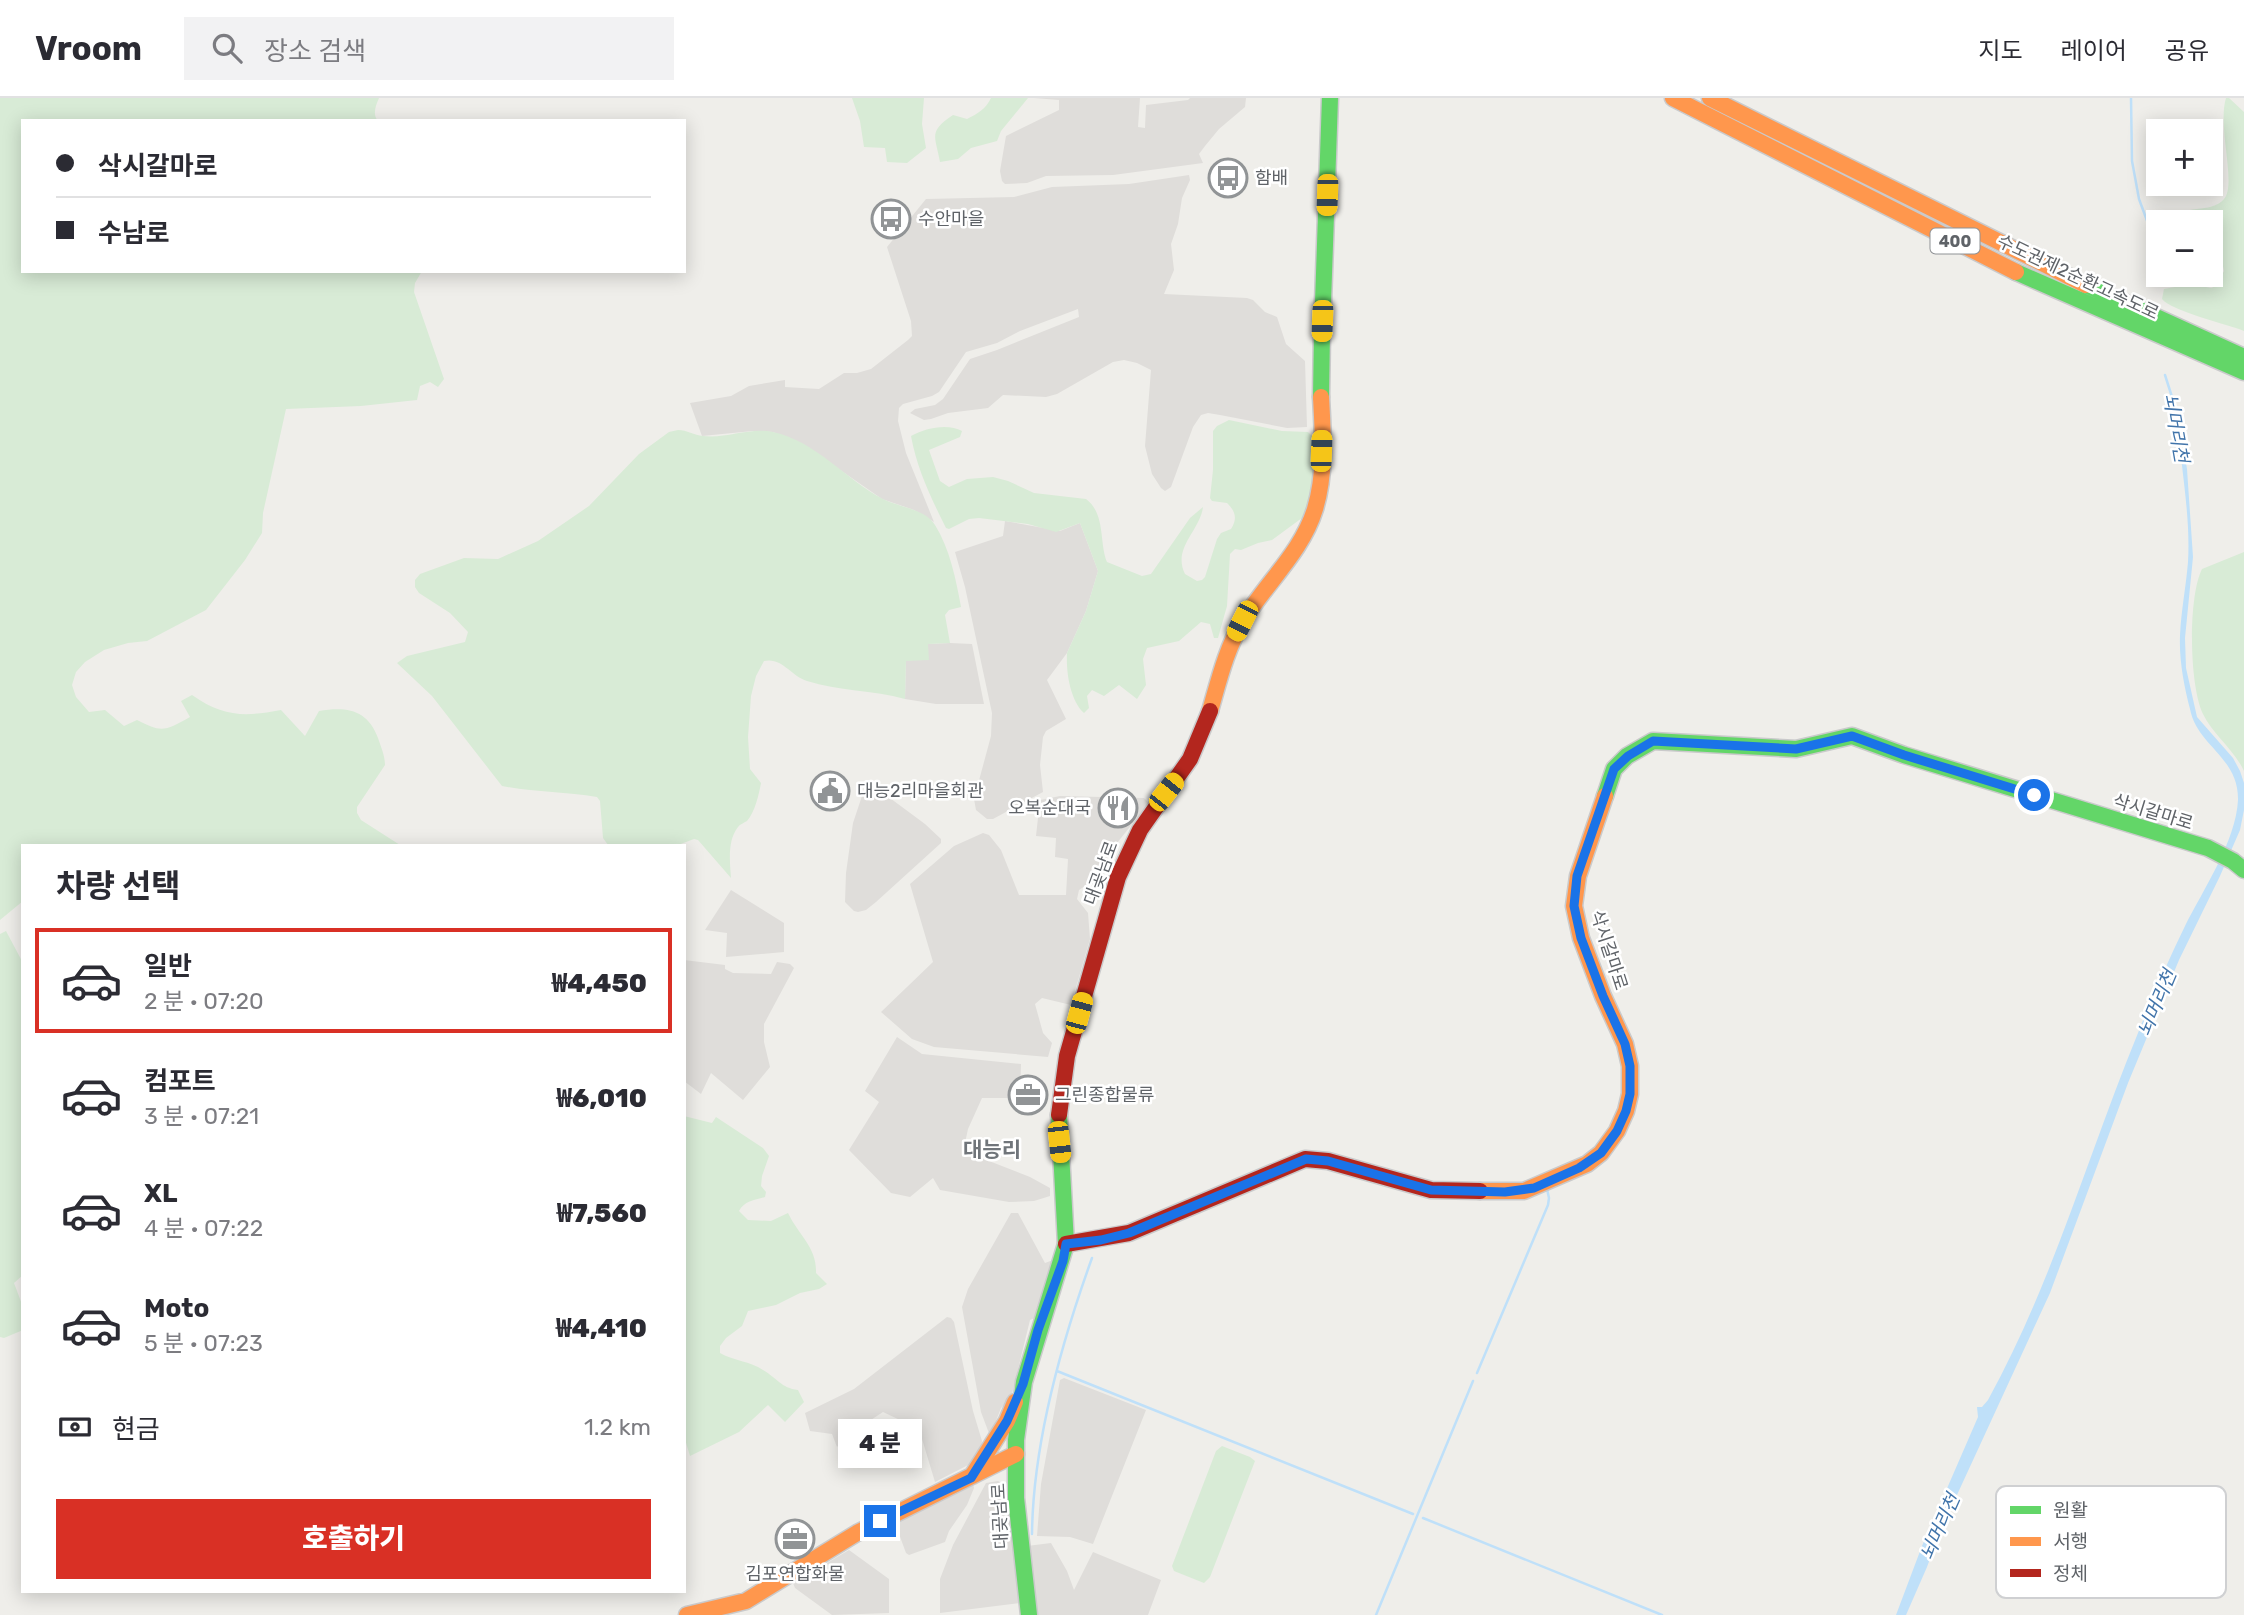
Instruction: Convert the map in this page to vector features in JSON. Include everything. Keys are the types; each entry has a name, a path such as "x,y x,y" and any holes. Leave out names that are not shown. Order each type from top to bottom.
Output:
{"main road":[{"name":"대곶남로","path":"1029,1615 1019,1541 1017,1423 1023,1384 1038,1330 1063,1261 1066,1244 1059,1130 1060,1095 1065,1065 1110,899 1134,841 1195,749 1210,712 1221,668 1238,629 1305,534 1315,508 1319,491 1322,428 1321,367 1330,98"},
{"name":"수도권제2순환고속도로","path":"1673,98 2015,271 2244,372"},
{"name":"수도권제2순환고속도로","path":"1710,98 2095,289 2244,357"},
{"name":"삭시갈마로","path":"1066,1244 1129,1233 1306,1159 1328,1161 1431,1190 1505,1192 1534,1188 1594,1159 1608,1145 1622,1122 1630,1094 1630,1066 1625,1044 1581,938 1574,906 1577,876 1614,769 1628,756 1653,741 1796,749 1852,736 1917,759 2211,850 2230,859 2244,870"},
{"path":"978,1475 1023,1384"},
{"path":"687,1615 746,1601 857,1533 1016,1454"},
{"path":"978,1475 998,1474 1006,1478 1017,1492"}],"shaded area":[{"path":"1034,98 1140,98 1138,127 1145,128 1146,105 1190,98 1246,98 1245,107 1219,129 1199,154 1203,163 1113,175 1046,176 1027,183 1005,184 1000,171 1006,136 1059,110 1059,100"},
{"path":"1189,175 1190,180 1182,198 1178,224 1171,244 1174,270 1164,294 1247,298 1253,300 1265,312 1277,317 1286,344 1305,361 1307,427 1287,428 1208,413 1201,415 1193,427 1171,487 1165,491 1152,474 1145,446 1151,370 1137,363 1124,360 1113,362 1057,394 1046,397 1003,395 988,408 948,413 924,420 910,413 915,409 935,405 943,399 970,359 1079,317 1078,309 1020,331 997,343 966,352 939,392 903,404 899,408 898,421 906,453 934,522 914,510 882,499 807,447 773,432 753,431 702,436 690,403 731,396 749,386 785,380 785,387 819,389 844,373 871,369 912,336 911,321 887,247 926,199 1014,197 1052,187 1129,184"},
{"path":"1005,521 1060,531 1080,523 1098,571 1086,611 1067,653 1047,680 1066,719 1046,731 1043,737 1040,765 1043,792 993,819 987,819 976,810 974,799 991,736 992,713 955,552 1003,536"},
{"path":"928,644 972,644 984,704 936,704 905,699 906,660"},
{"path":"871,784 925,824 941,839 941,843 876,902 866,910 858,912 845,902 846,873 853,823 864,790"},
{"path":"1060,796 1144,798 1149,803 1117,843 1098,886 1088,884 1079,890 1077,899 1088,913 1090,939 1071,1005 1042,998 1035,1004 1043,1033 1052,1043 1048,1057 934,1047 912,1039 881,1012 933,962 910,884 954,846 983,833 989,835 1001,850 1019,895 1066,895 1068,859 1055,857 1056,838 1036,836 1040,800"},
{"path":"731,890 784,923 784,952 726,957 727,933 705,930"},
{"path":"686,960 725,965 725,969 733,973 771,974 777,962 790,964 794,968 764,1024 764,1042 770,1067 743,1100 711,1073 701,1094 686,1083"},
{"path":"897,1037 922,1054 1021,1064 1020,1098 982,1098 968,1129 965,1143 971,1154 1030,1177 1050,1188 1050,1196 1034,1201 1009,1202 940,1190 933,1178 910,1197 891,1193 849,1150 879,1102 865,1091"},
{"path":"1011,1213 1018,1213 1045,1263 1057,1261 1037,1317 1030,1320 1011,1398 1001,1408 990,1436 981,1412 962,1307 968,1289"},
{"path":"947,1317 954,1322 982,1441 974,1462 935,1482 919,1429 883,1412 845,1437 837,1447 832,1434 810,1431 805,1413 854,1389"},
{"path":"1064,1378 1146,1410 1093,1544 1070,1537 1037,1536 1041,1484 1060,1380"},
{"path":"998,1481 1010,1494 1020,1603 940,1613 940,1579 953,1545 986,1483"},
{"path":"973,1484 967,1505 949,1531 945,1542 909,1555 906,1553 895,1523"},
{"path":"1051,1543 1074,1590 1093,1552 1161,1580 1148,1615 1035,1615 1027,1546"},
{"path":"849,1550 889,1579 889,1613 832,1615 795,1588 793,1583"}],"green space":[{"path":"0,98 379,98 375,112 377,119 21,119 21,273 421,273 415,283 414,292 444,379 438,387 430,382 420,386 417,400 361,406 286,409 263,513 262,533 245,560 206,610 147,641 104,650 85,662 76,672 72,685 76,697 89,712 105,710 124,726 137,720 164,729 175,725 190,717 181,701 192,695 214,708 235,713 256,714 281,710 305,736 319,711 339,709 355,712 374,729 385,765 357,807 357,813 361,820 398,844 21,844 21,903 0,920"},
{"path":"852,98 924,98 922,124 926,148 907,163 887,162 885,148 864,147 860,121"},
{"path":"991,98 1028,98 1001,131 997,141 971,148 958,159 940,162 935,135 940,126 953,115 967,119 971,117 984,108"},
{"path":"2226,98 2229,98 2244,112 2244,331 2187,313 2162,299 2164,289 2223,287 2223,210 2189,210 2212,207 2224,199 2227,192 2229,181 2224,110"},
{"path":"1229,420 1282,431 1308,432 1312,436 1316,465 1306,515 1272,540 1241,550 1235,549 1230,554 1227,606 1218,638 1214,638 1210,624 1201,622 1179,641 1147,648 1143,659 1146,685 1137,699 1119,685 1104,696 1092,690 1087,696 1089,708 1084,713 1075,701 1070,685 1067,653 1086,611 1098,571 1080,523 1056,532 1028,524 979,518 946,528 921,472 911,436 936,428 950,427 962,431 960,437 929,450 940,481 949,487 967,479 993,477 1034,493 1086,499 1097,512 1107,562 1142,576 1151,574 1190,518 1203,507 1182,556 1185,574 1197,581 1205,577 1217,539 1221,533 1231,529 1235,518 1227,503 1212,501 1210,498 1213,431"},
{"path":"678,430 703,436 720,436 764,431 789,437 817,452 869,491 889,502 925,515 935,525 945,544 961,607 949,610 945,615 950,643 928,644 929,660 906,661 905,699 807,681 781,664 764,661 756,676 751,696 748,737 750,769 761,783 752,813 747,821 738,827 732,839 731,878 698,840 681,844 607,844 603,838 600,801 597,797 502,786 432,696 397,663 407,656 465,642 468,632 450,613 419,593 415,580 420,574 464,558 498,559 538,541 589,506 639,454 669,432"},
{"path":"2244,552 2244,771 2212,729 2198,701 2193,663 2192,620 2197,582 2202,569"},
{"path":"6,931 21,959 21,1277 14,1283 21,1302 21,1331 4,1338 0,1337 0,934"},
{"path":"686,1116 712,1123 716,1117 763,1148 769,1156 761,1186 766,1192 765,1197 747,1203 739,1211 748,1220 771,1221 788,1213 814,1256 816,1273 827,1284 776,1305 748,1311 742,1326 720,1346 720,1353 758,1367 783,1385 798,1390 804,1402 785,1422 768,1405 739,1432 690,1456 686,1443"},
{"path":"1222,1446 1255,1461 1210,1577 1204,1583 1174,1571 1172,1566 1216,1451"}],"water":[{"path":"2181,457 2185,457 2187,469 2193,557 2185,638 2186,668 2197,717 2233,758 2244,783 2244,810 2240,830 2179,960 2128,1083 2050,1293 1939,1534 1906,1615 1896,1615 1922,1546 1978,1417 1977,1407 1982,1407 1988,1400 2031,1311 2149,1006 2185,926 2225,848 2236,816 2237,785 2225,762 2194,722 2182,673 2180,636 2188,549"}],"waterway":[{"name":"뇌머리천","path":"2131,98 2132,161 2139,199 2146,218"},
{"name":"뇌머리천","path":"2165,375 2172,397 2183,460"},
{"path":"1477,1373 1548,1205 1547,1189"},
{"path":"1032,1534 1037,1464 1043,1429 1070,1324 1092,1258"},
{"path":"1057,1371 1413,1514"},
{"path":"1376,1615 1473,1381"},
{"path":"1423,1518 1662,1615"}],"traffic: fast":[{"path":"1321,397 1330,98"},
{"path":"2016,272 2244,372"},
{"path":"2086,285 2244,357"},
{"path":"1605,796 1614,769 1627,756 1653,741 1796,749 1852,736 1904,755 2208,848 2244,870"},
{"path":"1029,1615 1016,1498 1016,1440 1024,1382 1066,1244 1059,1115"}],"traffic: slow":[{"path":"1673,98 2016,272"},
{"path":"1710,98 2086,285"},
{"path":"1210,711 1237,632 1302,539 1315,509 1322,467 1321,397"},
{"path":"1480,1191 1524,1191 1587,1164 1601,1153 1617,1131 1626,1111 1630,1094 1630,1066 1625,1044 1581,938 1574,906 1578,876 1605,796"},
{"path":"972,1476 1007,1421 1015,1402"},
{"path":"687,1615 746,1601 857,1533 1016,1454"}],"traffic: jam":[{"path":"1059,1115 1067,1056 1118,877 1140,830 1190,759 1210,711"},
{"path":"1066,1244 1129,1233 1305,1159 1328,1161 1431,1190 1480,1191"}],"place":[{"name":"함배","path":"1228,178"},
{"name":"수안마을","path":"891,219"},
{"name":"대능2리마을회관","path":"830,791"},
{"name":"오복순대국","path":"1118,808"},
{"name":"그린종합물류","path":"1028,1095"},
{"name":"김포연합화물","path":"795,1539"}],"district":[{"name":"대능리","path":"992,1149"}],"route":[{"path":"880,1521 971,1478 1007,1421 1023,1384 1038,1330 1063,1261 1066,1244 1129,1233 1306,1159 1328,1161 1431,1190 1505,1192 1534,1188 1579,1168 1601,1153 1617,1131 1626,1111 1630,1094 1630,1066 1625,1044 1581,938 1574,906 1577,876 1614,769 1628,756 1653,741 1796,749 1852,736 2034,795"}]}
